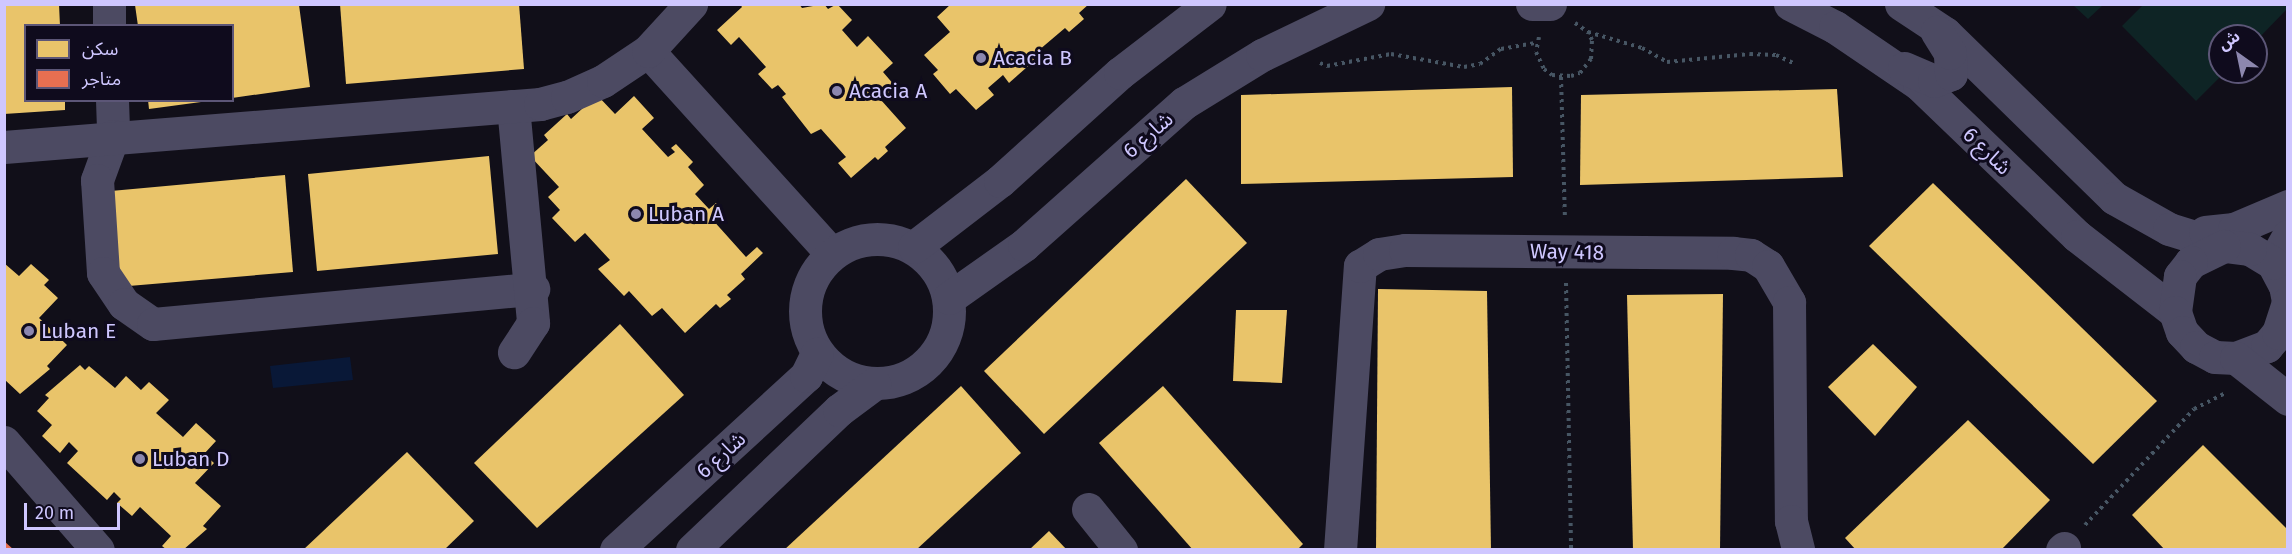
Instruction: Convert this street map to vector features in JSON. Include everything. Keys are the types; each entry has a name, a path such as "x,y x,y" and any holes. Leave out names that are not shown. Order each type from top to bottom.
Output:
{"street":[{"path":"109,4 109,24"},
{"path":"4,147 113,136 513,106 567,97 603,81 648,51 691,4"},
{"path":"914,247 1000,181 1120,73 1210,4"},
{"name":"شارع 6","path":"949,298 1024,244 1184,103 1262,55 1368,4"},
{"name":"شارع 6","path":"1790,4 1891,62 1919,84 2077,236 2175,312"},
{"path":"1901,4 1934,26 2114,198 2169,229 2224,246 2250,249 2281,259 2288,302 2283,346 2236,358 2215,357 2196,347 2182,332 2175,312 2175,294 2186,269 2206,251 2224,246"},
{"path":"1891,62 1934,81 1951,74 1950,53 1934,26"},
{"path":"648,51 832,254"},
{"path":"112,102 113,136 97,180 103,273 124,304 153,324 533,289"},
{"path":"513,106 533,289 533,323 514,352"},
{"path":"2169,229 2213,233 2234,229 2288,206"},
{"path":"692,549 839,410 874,384 906,376 933,358 944,340 950,320 949,298 930,260 914,247 893,239 872,238 851,243 832,254 817,269 808,289 804,311 817,353 833,369 852,379 874,384"},
{"name":"Way 418","path":"1340,549 1360,266 1378,254 1405,250 1751,255 1768,266 1781,282 1789,302 1791,521 1798,549"},
{"name":"شارع 6","path":"616,549 806,376 817,353"},
{"path":"2236,358 2288,399"},
{"path":"4,442 98,549"},
{"path":"1088,509 1121,549"}],"path":[{"path":"1588,32 1593,50 1587,67 1580,73 1561,77 1544,69 1536,43 1547,16 1573,21 1588,32 1642,48 1667,62 1750,54 1776,55 1795,64"},
{"path":"1311,32 1320,63 1327,66 1391,54 1464,68 1480,64 1501,49 1536,43"},
{"path":"1561,77 1571,549"},
{"path":"2063,549 2194,409 2229,391 2240,393"}],"green space":[{"path":"2285,4 2287,9 2268,29 2268,24 2208,24 2208,84 2213,84 2196,101 2122,26 2143,5"},
{"path":"2073,5 2103,5 2088,19"}],"water":[{"path":"350,357 353,380 273,388 270,366"}],"building: سكن":[{"path":"4,4 59,4 60,24 24,24 24,102 65,102 65,110 4,114"},
{"path":"340,4 519,4 524,69 346,84"},
{"name":"Acacia A","path":"740,4 799,4 802,8 824,4 828,9 837,4 852,20 842,30 857,47 868,36 893,63 883,72 895,86 881,100 906,128 885,147 888,151 878,160 875,157 851,178 838,163 846,157 821,129 811,134 782,97 786,94 778,85 772,89 758,74 766,67 739,37 731,45 717,30 742,7"},
{"name":"Acacia B","path":"951,4 1089,4 1079,13 1084,19 1069,32 1065,28 1032,56 1035,60 1009,83 1003,75 988,88 994,95 976,110 956,89 950,94 933,74 938,70 924,55 950,32 937,17"},
{"path":"135,5 299,5 310,87 234,98 234,24 138,24"},
{"path":"1512,87 1513,177 1241,184 1241,95"},
{"path":"1837,89 1843,177 1580,185 1581,95"},
{"name":"Luban A","path":"597,95 615,114 634,96 654,118 642,129 668,157 675,152 671,148 676,144 693,162 688,167 704,185 695,194 709,209 716,203 721,209 711,218 746,257 757,247 763,253 741,274 745,279 727,295 731,299 720,308 716,304 685,333 662,308 652,316 629,291 624,296 598,269 610,260 585,233 575,242 552,218 560,210 548,197 559,187 530,156 548,140 544,135 567,114 571,119"},
{"path":"148,102 201,102 149,109"},
{"path":"489,156 498,254 317,271 308,174"},
{"path":"285,175 293,272 117,287 100,192"},
{"path":"1186,179 1247,243 1044,434 984,371"},
{"path":"1933,183 2157,401 2093,464 1869,246"},
{"name":"Luban E","path":"4,263 19,276 31,264 49,280 44,285 58,298 39,318 67,345 47,366 50,369 20,394 4,379"},
{"path":"1378,289 1487,291 1491,550 1376,550"},
{"path":"1723,294 1720,550 1633,550 1627,295"},
{"path":"1236,310 1287,310 1282,383 1233,381"},
{"path":"620,324 684,395 537,528 474,463"},
{"path":"1873,344 1917,387 1875,436 1828,387"},
{"name":"Luban D","path":"80,365 85,370 89,366 115,388 126,376 141,390 149,382 169,400 156,413 183,437 196,423 216,441 204,454 214,463 195,483 221,506 203,526 207,529 183,550 167,550 162,546 171,536 140,507 132,516 117,503 121,499 114,492 107,500 67,463 78,451 69,442 60,453 42,436 52,425 37,411 49,398 45,395"},
{"path":"961,386 1021,453 916,550 784,550"},
{"path":"1163,386 1303,544 1297,550 1193,550 1099,443"},
{"path":"1968,420 2050,500 2001,550 1856,550 1845,538"},
{"path":"2203,445 2288,530 2288,550 2165,550 2132,515"},
{"path":"407,452 474,521 444,550 303,550"},
{"path":"1049,531 1067,550 1029,550"}],"building: متاجر":[{"path":"4,541 14,550 4,550"}],"place":[{"name":"Acacia B","path":"981,58"},
{"name":"Acacia A","path":"837,91"},
{"name":"Luban A","path":"636,214"},
{"name":"Luban E","path":"29,331"},
{"name":"Luban D","path":"140,459"}]}
